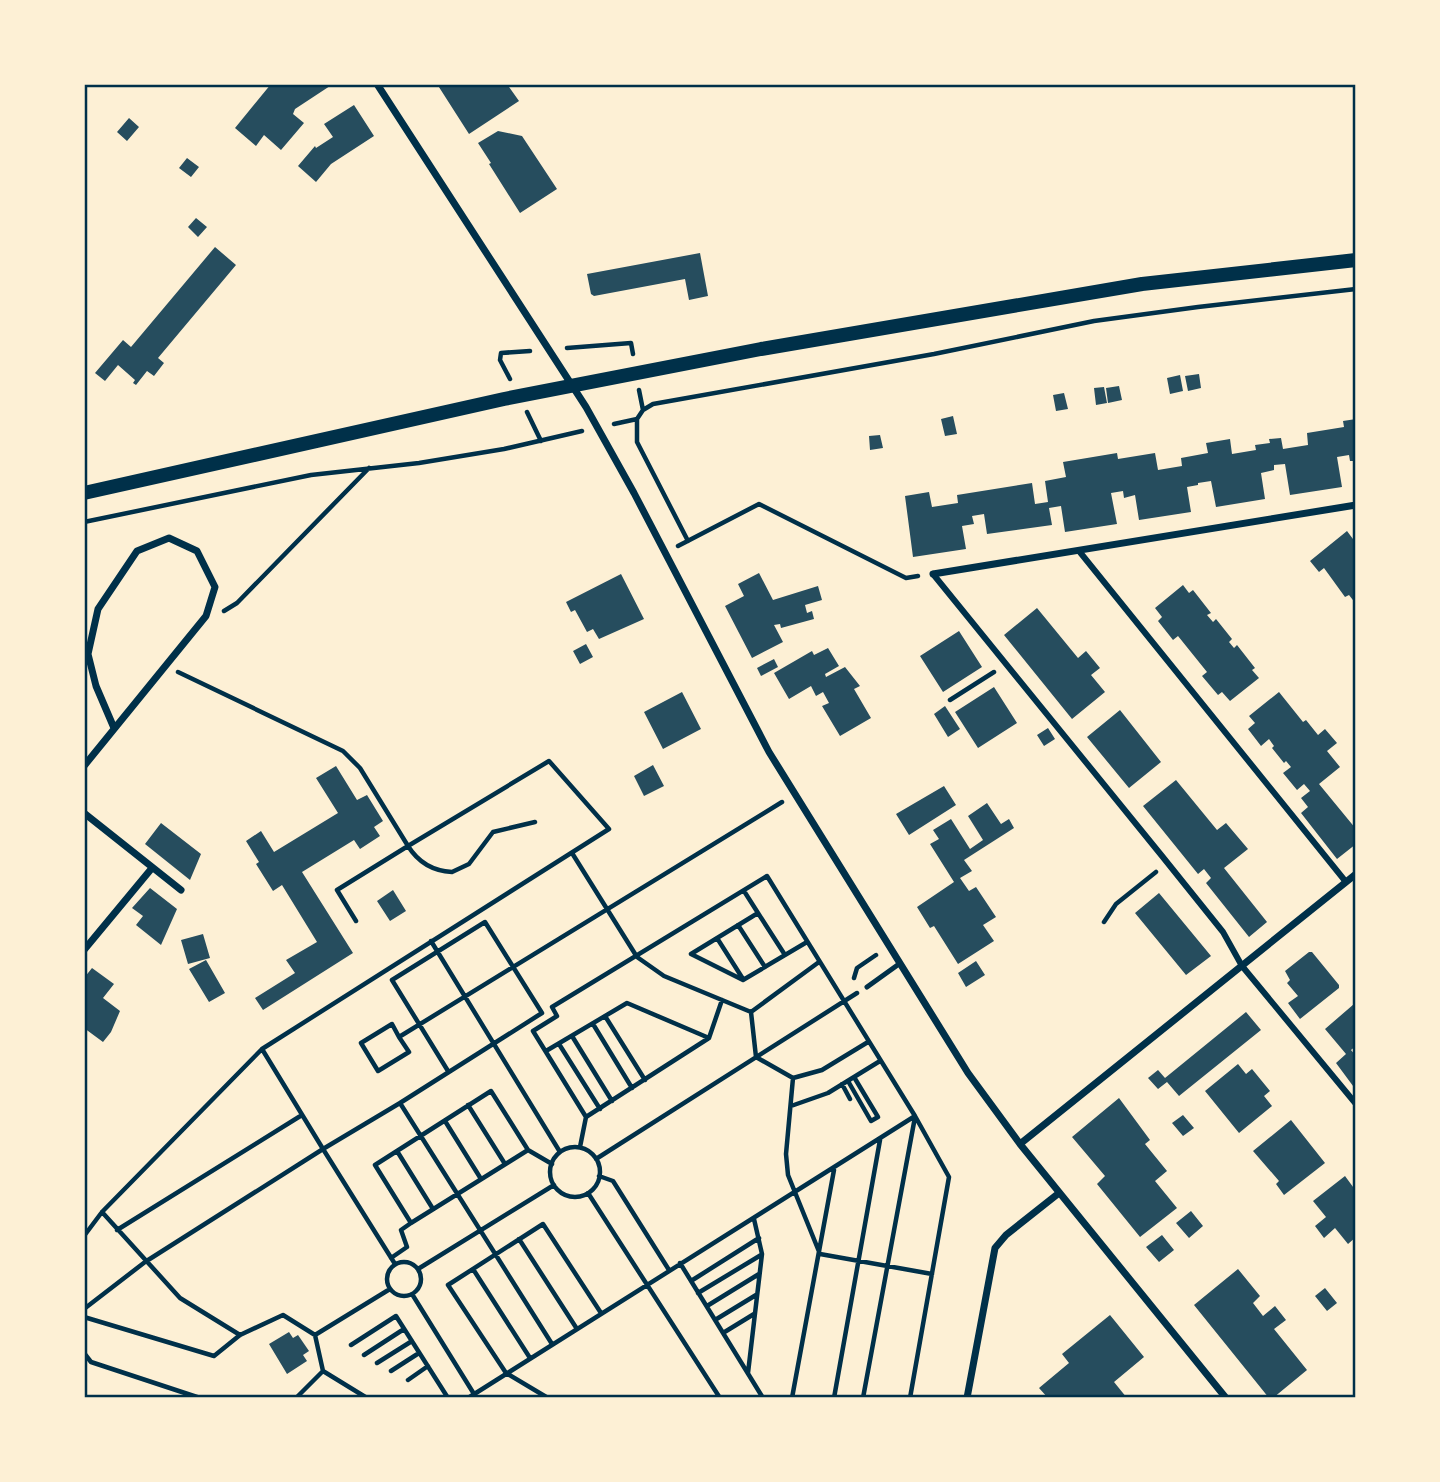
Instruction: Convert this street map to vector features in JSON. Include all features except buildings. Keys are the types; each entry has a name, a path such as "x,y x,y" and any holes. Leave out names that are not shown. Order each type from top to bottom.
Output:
{"main road":[{"path":"84,493 572,384 1118,288 1356,260"}],"street":[{"path":"377,84 572,384 665,553 746,710 794,794 981,1092 1059,1194 1226,1398"},
{"path":"933,574 1356,505"},
{"path":"84,766 206,616 215,587 197,551 169,538 137,551 98,609 88,654 96,686 114,728"},
{"path":"1079,551 1346,882"},
{"path":"933,574 1168,863 1223,932 1242,966 1356,1104"},
{"path":"84,813 181,890"},
{"path":"84,950 152,868"},
{"path":"1020,1144 1356,874"},
{"path":"967,1398 995,1248 1010,1231 1059,1194"}],"lane":[{"path":"867,987 899,964"}],"path":[{"path":"688,541 637,442 637,419 643,410 653,404 934,354 1071,325 1210,305 1356,289"},
{"path":"84,522 298,478 492,451 637,419"},
{"path":"206,616 237,603 370,467"},
{"path":"665,553 759,505 906,578 933,574"},
{"path":"950,700 1007,664"},
{"path":"165,666 350,756 408,846 426,865 452,872 469,863 493,832 535,821"},
{"path":"84,1236 102,1212 262,1049 609,829 549,761 337,890 356,921"},
{"path":"399,1037 794,794"},
{"path":"572,853 637,957 664,976 751,1012"},
{"path":"1104,922 1116,904 1168,863"},
{"path":"580,1147 586,1117 533,1031 557,1016 552,1007 767,876 915,1116 949,1177 910,1398"},
{"path":"744,891 785,955"},
{"path":"743,980 691,954 758,913"},
{"path":"84,1309 145,1262 542,1013 485,922 392,980 448,1071"},
{"path":"738,925 765,967"},
{"path":"717,938 743,980"},
{"path":"430,941 561,1152"},
{"path":"743,980 807,942"},
{"path":"751,1012 819,962"},
{"path":"596,1159 867,987"},
{"path":"586,1117 709,1038 722,1000"},
{"path":"546,1051 627,1003 709,1038"},
{"path":"751,1012 756,1056"},
{"path":"605,1016 645,1080"},
{"path":"392,1024 399,1037 409,1052 378,1071 361,1043 392,1024"},
{"path":"593,1024 632,1088"},
{"path":"572,1036 611,1101"},
{"path":"756,1056 793,1078 822,1070 868,1042"},
{"path":"559,1044 600,1109"},
{"path":"262,1049 395,1264"},
{"path":"791,1106 828,1093 880,1061"},
{"path":"848,1081 872,1121 878,1117 854,1077"},
{"path":"793,1078 786,1154 789,1175 794,1194 820,1254"},
{"path":"842,1084 850,1099"},
{"path":"411,1223 375,1165 491,1091 528,1150 552,1164"},
{"path":"400,1103 552,1344"},
{"path":"468,1105 505,1164"},
{"path":"117,1230 302,1115"},
{"path":"468,1398 915,1116"},
{"path":"863,1398 915,1116"},
{"path":"444,1121 481,1179"},
{"path":"834,1398 880,1139"},
{"path":"580,1147 596,1159 599,1176 597,1183 588,1193 580,1196 565,1195 554,1185 551,1178 552,1164 561,1152 580,1147"},
{"path":"391,1258 407,1247 401,1230 528,1150"},
{"path":"397,1151 433,1209"},
{"path":"792,1398 834,1169"},
{"path":"599,1176 613,1181 669,1270"},
{"path":"418,1269 554,1185"},
{"path":"588,1193 720,1398"},
{"path":"102,1212 180,1298 240,1335"},
{"path":"748,1373 762,1254 754,1219"},
{"path":"548,1398 506,1373 448,1285 544,1224 601,1313"},
{"path":"691,1281 758,1238"},
{"path":"519,1239 577,1329"},
{"path":"698,1293 762,1254"},
{"path":"820,1254 932,1274"},
{"path":"405,1262 418,1269 421,1280 417,1291 398,1295 390,1289 388,1273 395,1264 405,1262"},
{"path":"680,1263 763,1398"},
{"path":"473,1269 530,1358"},
{"path":"706,1306 760,1273"},
{"path":"315,1335 390,1289"},
{"path":"412,1294 474,1394"},
{"path":"715,1320 757,1294"},
{"path":"723,1333 755,1313"},
{"path":"84,1317 214,1356 240,1335 284,1315 315,1335 323,1371 367,1398"},
{"path":"351,1345 397,1316 448,1398"},
{"path":"363,1355 404,1329"},
{"path":"377,1363 412,1341"},
{"path":"84,1353 91,1362 200,1398"},
{"path":"391,1371 419,1353"},
{"path":"408,1380 428,1366"},
{"path":"296,1398 323,1371"}]}
